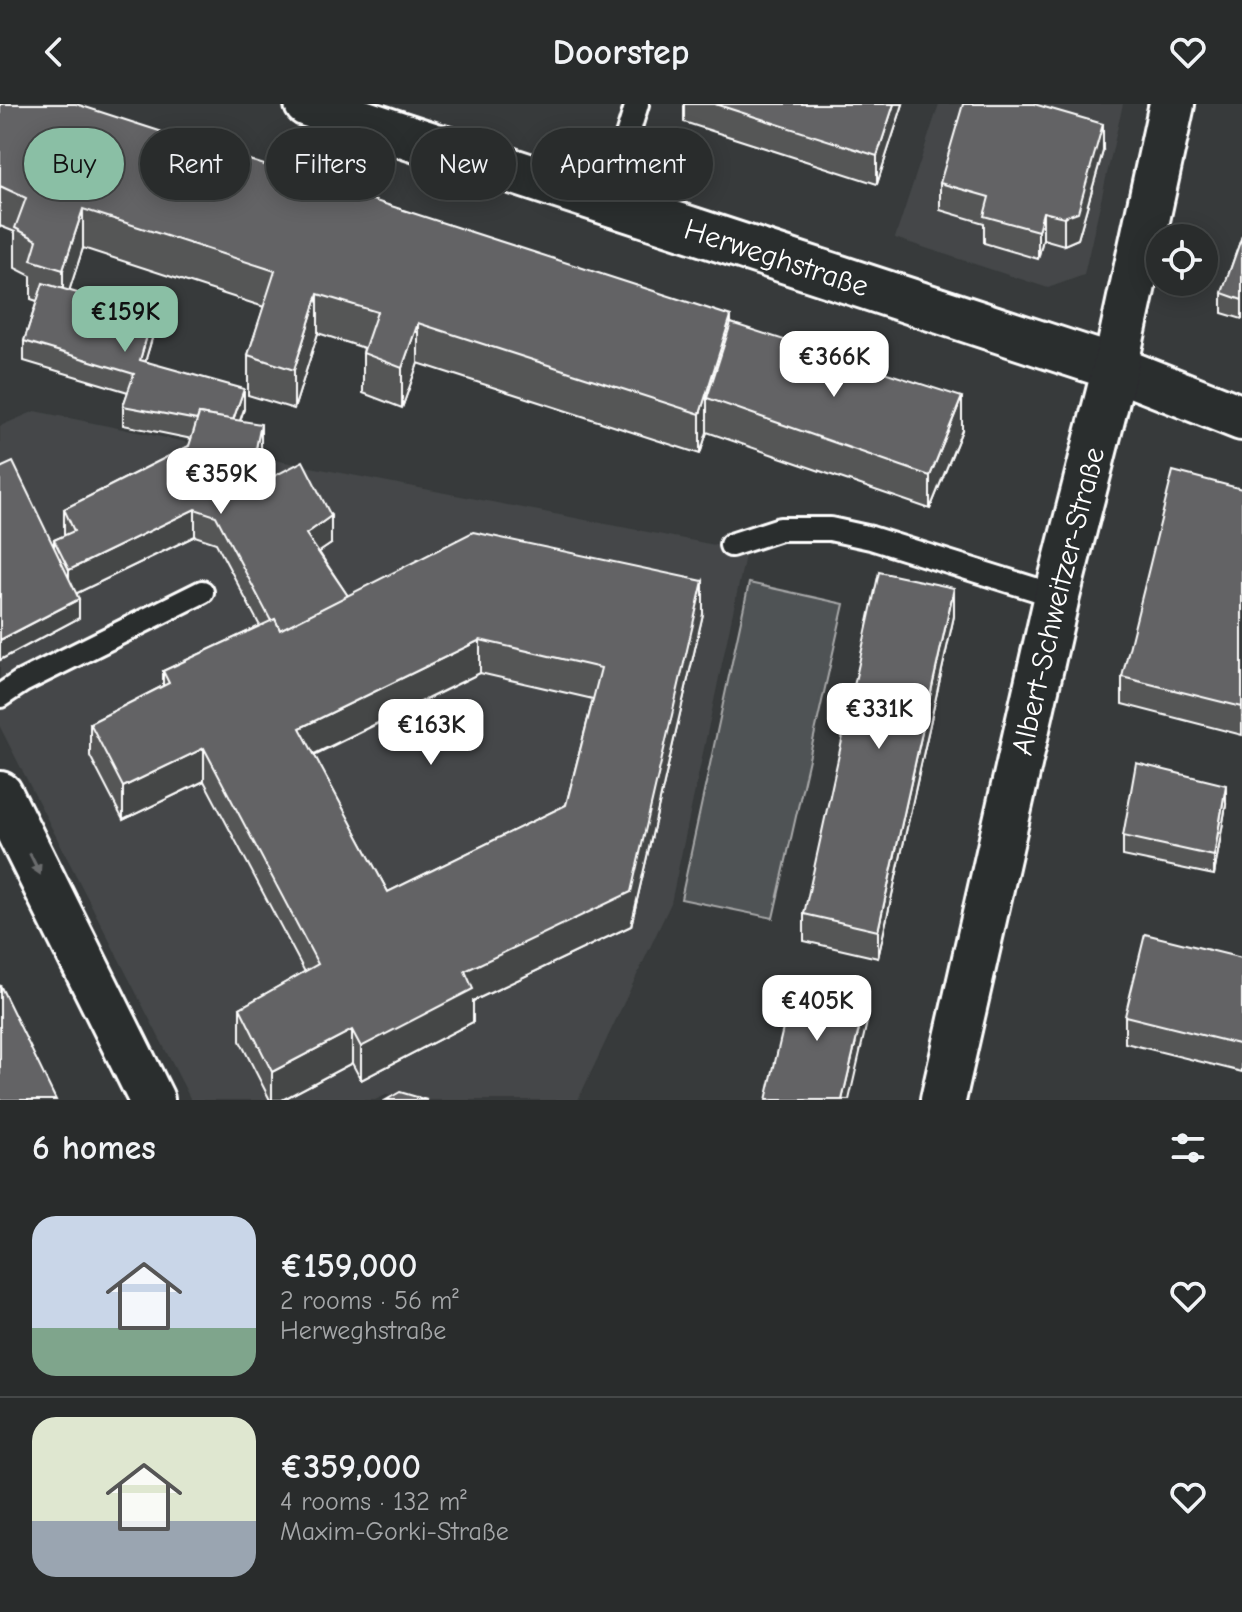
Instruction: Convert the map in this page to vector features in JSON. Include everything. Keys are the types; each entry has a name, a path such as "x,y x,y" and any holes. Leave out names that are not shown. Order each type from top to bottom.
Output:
{"street":[{"name":"Herweghstraße","path":"307,104 1115,368 1242,418"},
{"name":"Albert-Schweitzer-Straße","path":"943,1100 1057,596 1115,368 1172,104"},
{"path":"0,794 152,1100"}],"lane":[{"path":"607,201 637,104"},
{"path":"731,545 780,529 830,529 871,538 1057,596"},
{"path":"0,696 21,682 202,592"}],"shaded area":[{"path":"939,104 1123,104 1084,275 1048,288 895,238"},
{"path":"35,411 746,551 671,903 578,1100 414,1100 386,1095 375,1100 191,1100 0,727 0,426"},
{"path":"749,583 844,604 773,918 681,899"}],"building":[{"path":"0,104 76,104 150,128 140,128 140,200 250,200 250,160 266,165 266,200 373,200 731,316 700,414 418,323 402,368 363,353 377,312 318,294 294,370 248,355 275,271 83,209 63,270 31,260 37,240 15,228 25,200 124,200 124,128 24,128 24,197 0,186"},
{"path":"715,104 894,104 877,156"},
{"path":"963,104 1034,104 1103,124 1078,212 1064,217 1043,212 1038,231 984,216 989,197 940,183"},
{"path":"1242,236 1242,300 1222,293"},
{"path":"43,283 153,315 140,360 244,389 233,420 199,414 197,420 123,406 134,374 24,341"},
{"path":"731,323 962,397 930,476 707,398"},
{"path":"199,414 261,424 254,458 265,481 303,461 331,516 306,534 348,596 280,630 275,619 271,621 216,516 195,509 69,570 54,540 74,531 64,509 189,446"},
{"path":"13,462 79,599 0,640 0,468"},
{"path":"1173,471 1242,489 1242,707 1122,677"},
{"path":"473,532 703,581 631,892 465,971 473,989 361,1047 352,1030 272,1072 240,1008 318,964 204,748 123,787 90,723 169,683 163,671 275,619 280,630","holes":["480,640 601,668 566,805 388,892 300,728"]},
{"path":"879,572 954,588 878,931 804,914"},
{"path":"1136,763 1226,785 1214,856 1123,836"},
{"path":"1145,934 1242,958 1242,1045 1125,1016"},
{"path":"795,978 867,995 842,1100 766,1100"},
{"path":"0,985 56,1100 0,1100"},
{"path":"400,1092 427,1100 386,1100"}]}
